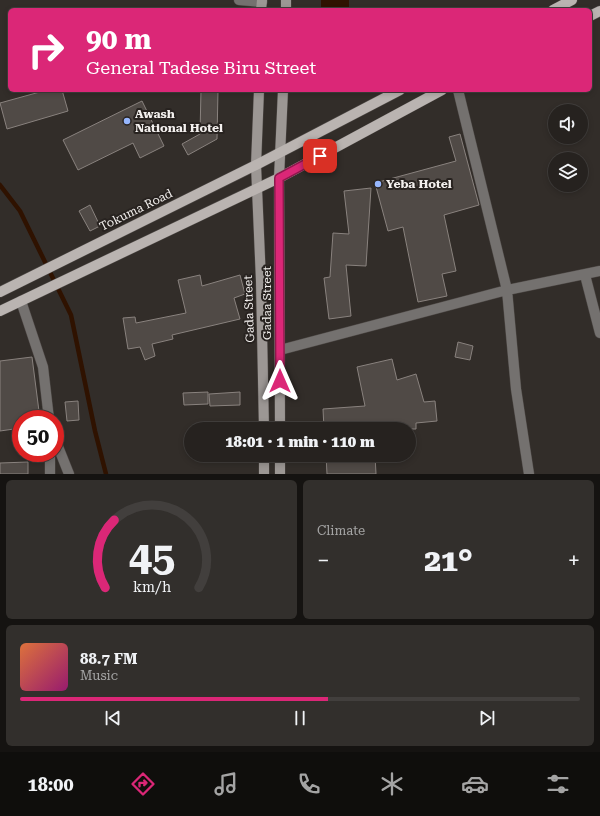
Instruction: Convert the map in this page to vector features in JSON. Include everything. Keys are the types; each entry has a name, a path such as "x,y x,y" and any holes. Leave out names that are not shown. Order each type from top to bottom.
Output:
{"main road":[{"path":"557,8 572,0"},
{"name":"Gada Street","path":"258,92 256,188 261,281 264,422"},
{"name":"Gadaa Street","path":"280,422 279,178 282,92"},
{"name":"Tokuma Road","path":"0,292 280,153 396,92"},
{"path":"0,311 279,178 438,92"},
{"path":"98,244 104,261"},
{"path":"264,462 264,474"},
{"path":"280,462 280,474"}],"street":[{"path":"239,0 262,4"},
{"path":"458,92 507,290 516,389 529,474"},
{"path":"280,350 507,290 600,271"},
{"path":"585,275 600,333"},
{"path":"21,301 43,367 48,410"},
{"path":"50,462 50,474"},
{"path":"64,462 69,474"}],"shaded area":[{"path":"321,0 349,0 349,8 321,8"}],"building":[{"path":"40,92 63,92 68,111 7,129 0,103"},
{"path":"201,92 218,92 217,139 188,155 182,144 200,134"},
{"name":"Awash National Hotel","path":"142,101 164,146 140,158 133,143 78,170 63,140"},
{"path":"460,134 479,205 444,215 456,271 442,274 447,296 418,302 403,227 388,231 375,183 456,161 449,137"},
{"path":"371,188 366,266 346,265 351,316 329,319 324,278 330,277 333,233 349,234 344,191"},
{"path":"90,205 100,226 90,231 79,211"},
{"path":"200,275 202,286 240,275 245,294 234,298 240,319 172,335 173,339 152,344 155,356 145,360 140,347 128,349 123,318 135,317 136,323 186,313 178,280"},
{"path":"458,342 473,346 470,360 455,357"},
{"path":"32,357 39,410 12,410 12,429 0,431 0,361"},
{"path":"392,359 397,380 416,374 424,402 435,401 437,421 416,423 324,422 323,409 365,406 357,367"},
{"path":"208,392 208,404 184,405 183,393"},
{"path":"240,392 240,405 210,406 209,394"},
{"path":"78,401 79,420 67,421 65,402"},
{"path":"28,462 28,474 0,474 0,463"},
{"path":"326,462 375,462 376,474 327,474"}],"waterway":[{"path":"0,185 20,211 71,315 95,431 106,474"}],"place":[{"name":"Awash National Hotel","path":"127,121"},
{"name":"Yeba Hotel","path":"378,184"}],"route":[{"path":"280,381 279,178 320,156"}]}
